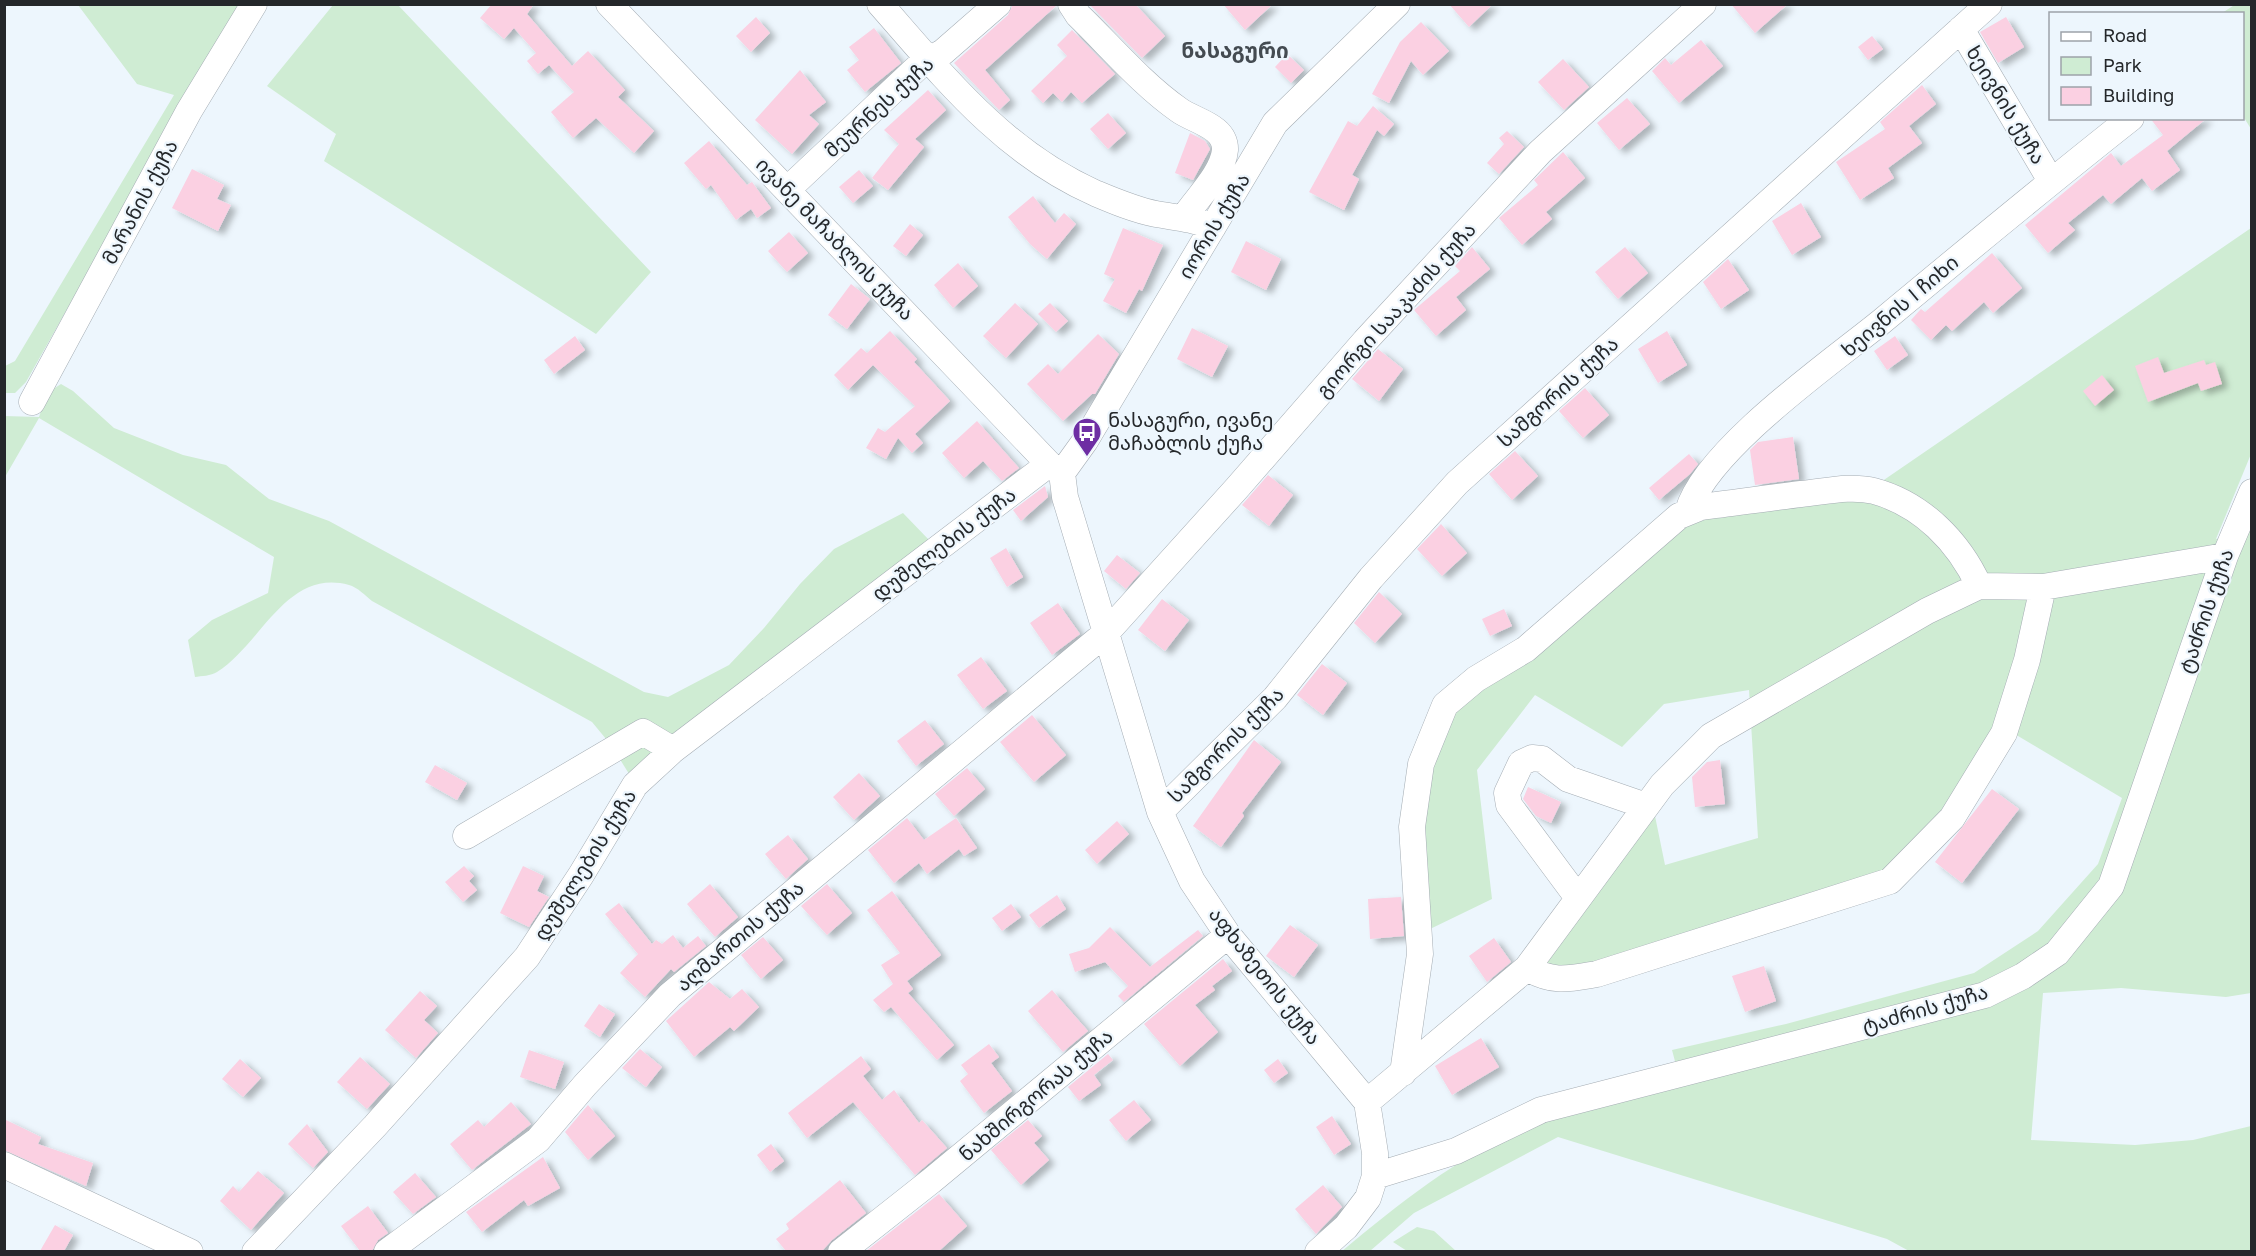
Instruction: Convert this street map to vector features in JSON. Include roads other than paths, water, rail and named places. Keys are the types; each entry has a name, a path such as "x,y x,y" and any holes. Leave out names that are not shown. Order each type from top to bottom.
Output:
{"street":[{"name":"მარანის ქუჩა","path":"32,402 189,111 254,4"},
{"name":"ივანე მაჩაბლის ქუჩა","path":"609,4 1056,469"},
{"path":"880,4 983,118 1016,147 1094,192 1155,214 1185,216 1213,227"},
{"name":"მეურნეს ქუჩა","path":"788,189 929,59 943,52 998,4"},
{"path":"1071,4 1078,15 1164,97 1180,111 1218,131 1224,142 1225,151 1220,166 1185,216"},
{"name":"იორის ქუჩა","path":"1056,469 1085,441 1275,123 1397,4"},
{"name":"გიორგი სააკაძის ქუჩა","path":"1107,632 1365,341 1540,152 1702,4"},
{"name":"ხეივნის ქუჩა","path":"1976,13 2051,181"},
{"name":"სამგორის ქუჩა","path":"1160,812 1275,698 1371,578 1457,483 1976,13"},
{"name":"ხეივნის I ჩიხი","path":"1688,511 1693,496 1741,437 2051,181 2129,120"},
{"name":"აფხაზეთის ქუჩა","path":"1056,469 1160,812 1192,881 1228,935 1367,1102"},
{"name":"დუშელების ქუჩა","path":"255,1251 375,1126 527,957 581,875 634,785 673,750 1056,469"},
{"path":"1403,1073 1419,954 1412,827 1421,764 1445,705 1476,679 1526,649 1679,516 1701,507 1845,489 1872,491 1908,504 1948,537 1968,563 1979,586"},
{"name":"ტაძრის ქუჩა","path":"1375,1176 1456,1151 1541,1110 1985,995 2024,976 2057,953 2111,886 2225,556 2252,492"},
{"path":"1318,1251 1346,1227 1368,1198 1375,1176 1375,1153 1367,1102 1527,968 1662,785 1711,735 1927,611 1979,586 2043,587 2225,556"},
{"path":"1527,968 1544,978 1569,978 1597,974 1890,881 1952,818 2004,734 2027,660 2043,587"},
{"name":"აღმართის ქუჩა","path":"387,1251 538,1140 585,1085 670,995 1107,632"},
{"path":"466,836 643,732 673,750"},
{"path":"1578,898 1509,805 1507,793 1521,763 1532,758 1542,759 1568,779 1646,806"},
{"name":"ნახშირგორას ქუჩა","path":"841,1251 940,1174 1228,935"},
{"path":"4,1165 190,1251"}],"place":[{"name":"ნასაგური, ივანე მაჩაბლის ქუჩა","path":"1087,458"}],"district":[{"name":"ნასაგური","path":"1235,51"}]}
